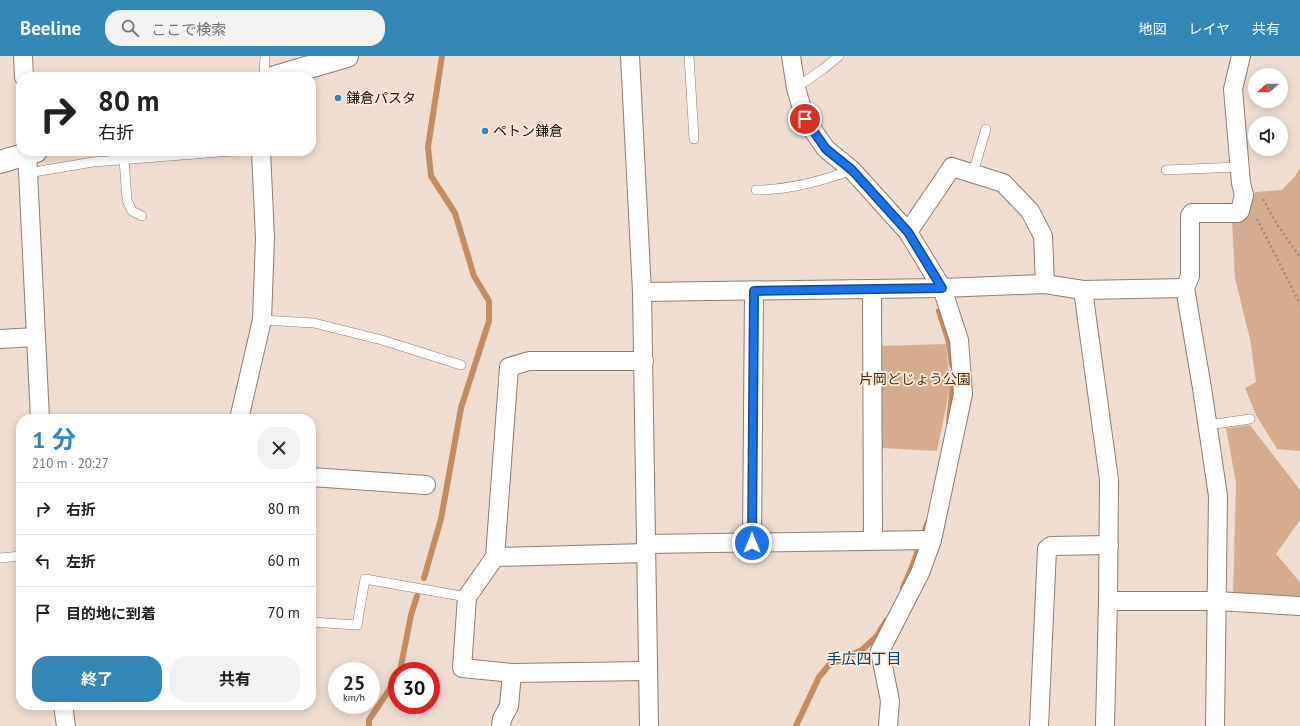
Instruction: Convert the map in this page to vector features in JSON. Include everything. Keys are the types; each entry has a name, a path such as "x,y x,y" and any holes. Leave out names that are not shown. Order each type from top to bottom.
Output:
{"main road":[{"path":"291,72 347,56"},
{"path":"0,162 30,157"}],"street":[{"path":"23,56 24,72"},
{"path":"630,56 644,361 646,671 649,726"},
{"path":"791,56 796,88 805,119 826,149 852,170 908,232 942,288 959,340 963,394 932,540 920,573 880,651 890,701 888,726"},
{"path":"1214,726 1218,496 1208,424 1185,288 1190,276 1190,216 1192,213 1241,202 1233,89 1241,56"},
{"path":"240,414 262,320 265,238 261,156"},
{"path":"30,157 40,414"},
{"path":"908,232 952,167 1003,183 1030,211 1043,236 1045,284"},
{"path":"642,292 942,288 1045,284 1083,290 1185,288"},
{"path":"872,289 873,540"},
{"path":"1083,290 1109,480 1105,726"},
{"path":"752,543 754,291"},
{"path":"0,338 36,337"},
{"path":"644,361 529,361 509,367 495,557 467,596 462,668 512,673 646,671"},
{"path":"316,477 426,485"},
{"path":"495,557 752,543 932,540"},
{"path":"1039,726 1047,549 1051,546 1109,545"},
{"path":"1108,601 1217,601 1300,606"},
{"path":"501,726 502,719 509,706 512,673"},
{"path":"64,710 66,726"}],"lane":[{"path":"265,56 272,72"},
{"path":"689,56 694,139"},
{"path":"796,88 824,69 839,56"},
{"path":"974,173 986,130"},
{"path":"30,157 124,159 165,156"},
{"path":"124,159 127,200 132,211 142,216"},
{"path":"1166,170 1239,167"},
{"path":"756,190 767,190 826,179 852,170"},
{"path":"262,320 314,323 382,340 461,365"},
{"path":"1208,424 1250,419"},
{"path":"0,558 16,556"},
{"path":"316,622 357,625 365,578 467,596"}],"path":[{"path":"1300,257 1278,226 1264,200 1241,202 1300,304"}],"green space":[{"path":"1300,168 1300,451 1277,449 1256,415 1245,388 1256,382 1250,339 1235,278 1232,221 1246,209 1255,192 1282,190 1296,175"},
{"name":"片岡どじょう公園","path":"946,344 950,387 937,451 882,448 881,346"},
{"path":"1250,425 1300,490 1300,520 1276,554 1300,582 1300,597 1233,595 1236,483 1226,428"}],"waterway":[{"path":"424,578 441,519 461,408 489,321 489,301 474,276 455,213 431,176 428,147 442,56"},
{"path":"939,311 949,342 952,365"},
{"path":"949,421 954,378"},
{"path":"903,588 928,522"},
{"path":"402,662 411,615 417,596"},
{"path":"796,726 819,677 829,665 862,650 876,637 886,621"},
{"path":"369,726 369,720 388,692"}],"place":[{"name":"鎌倉パスタ","path":"338,98"},
{"name":"ペトン鎌倉","path":"485,131"}],"district":[{"name":"手広四丁目","path":"864,659"}],"route":[{"path":"752,543 754,291 942,288 908,232 852,170 826,149 805,119"}]}
